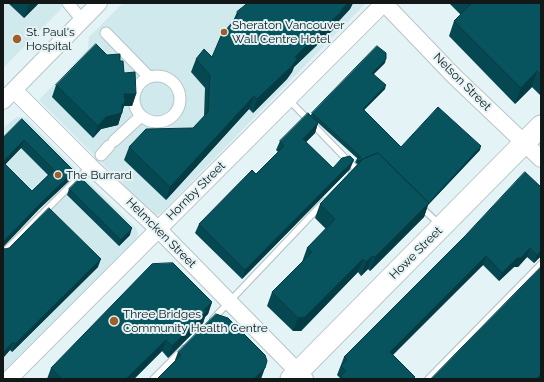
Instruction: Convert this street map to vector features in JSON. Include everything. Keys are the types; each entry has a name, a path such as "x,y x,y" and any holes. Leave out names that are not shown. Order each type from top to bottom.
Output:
{"highway":[{"name":"Howe Street","path":"298,377 442,226 541,126"}],"street":[{"path":"68,3 82,20"},
{"path":"8,95 99,3"},
{"name":"Hornby Street","path":"8,379 384,3"},
{"name":"Nelson Street","path":"384,3 454,76 541,159"},
{"path":"106,33 150,77"},
{"path":"157,75 172,80 180,94 178,109 167,119 154,122 141,116 136,110 134,94 142,80 157,75"},
{"name":"Helmcken Street","path":"8,95 96,160 158,229 229,302 298,377"},
{"path":"96,160 141,116"}],"lane":[{"path":"287,99 359,168 345,180"},
{"path":"3,253 96,160"},
{"path":"206,326 328,198"},
{"path":"418,204 442,226"},
{"path":"428,379 541,264"},
{"path":"153,379 190,342"}],"shaded area":[{"name":"St. Paul's Hospital","path":"3,3 61,3 62,5 61,9 3,68"},
{"path":"123,3 366,3 162,212 157,215 152,213 39,100 88,49 89,37"},
{"path":"17,117 27,119 76,169 74,175 81,181 86,179 136,228 138,233 136,239 3,373 3,128"}],"building":[{"path":"248,3 348,3 341,12 295,57 297,59 292,66 257,99 254,96 170,187 129,147 146,129 193,128 208,112 210,75 196,59 204,49 212,57 221,36 239,14 237,12"},
{"path":"470,3 541,3 541,75 537,71 521,88 454,21 471,4"},
{"path":"96,44 107,55 120,54 120,61 123,61 124,73 135,72 136,94 124,94 125,104 122,104 122,113 106,117 98,126 56,85"},
{"path":"377,46 386,53 386,59 372,73 386,85 363,109 401,147 438,107 481,146 429,203 378,153 358,161 357,159 361,157 312,113"},
{"path":"308,113 318,123 303,139 333,168 342,158 350,156 354,160 245,270 199,224 252,170 256,174 284,146 280,141"},
{"path":"22,119 74,171 3,242 3,138","holes":["24,140 54,170 32,191 3,162"]},
{"path":"378,153 429,203 375,257 372,256 366,262 363,259 305,317 298,318 272,292 312,252 307,248 335,219 320,204 363,159"},
{"path":"525,172 541,187 541,251 537,255 530,248 521,258 517,258 502,273 486,256 390,352 415,377 413,379 344,379 341,376 346,371 341,366 347,360 344,357 465,236"},
{"path":"80,178 132,228 121,240 69,189"},
{"path":"49,208 101,259 15,344 13,342 3,353 3,248 9,248"},
{"path":"173,263 212,302 204,310 207,311 172,346 166,340 126,379 62,379 51,368 152,264"},
{"path":"541,267 541,374 536,379 431,379"},
{"path":"216,314 228,318 265,355 267,361 265,368 254,379 157,379 181,355 178,352"}],"place":[{"name":"Sheraton Vancouver Wall Centre Hotel","path":"224,32"},
{"name":"St. Paul's Hospital","path":"17,39"},
{"name":"The Burrard","path":"58,175"},
{"name":"Three Bridges Community Health Centre","path":"114,321"}]}
